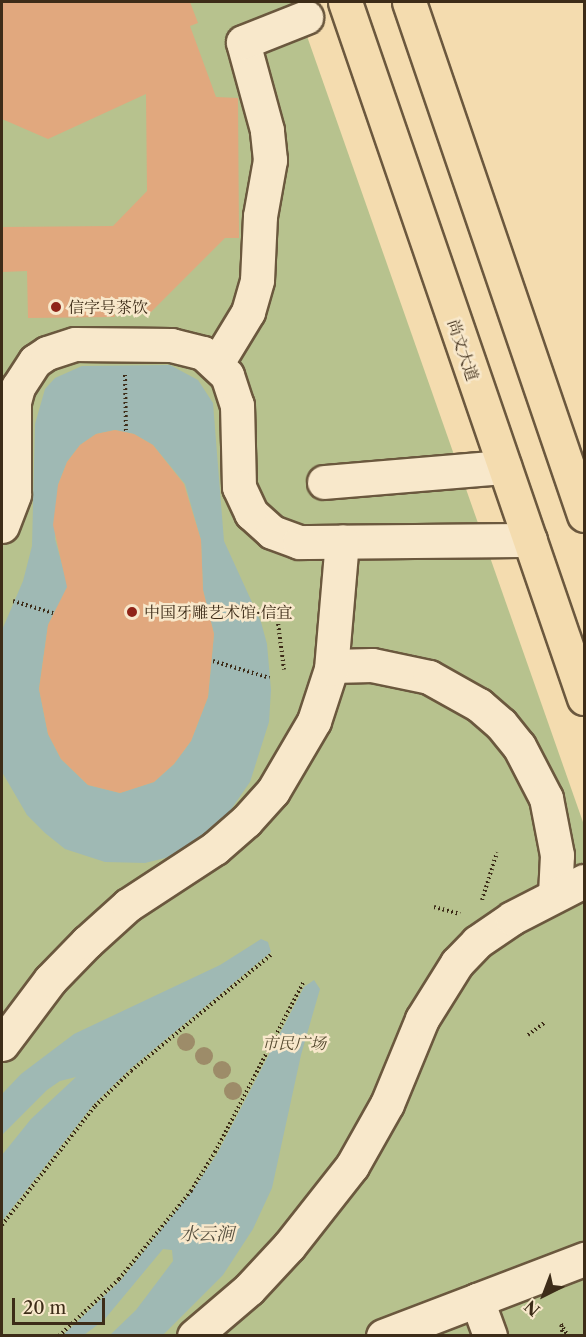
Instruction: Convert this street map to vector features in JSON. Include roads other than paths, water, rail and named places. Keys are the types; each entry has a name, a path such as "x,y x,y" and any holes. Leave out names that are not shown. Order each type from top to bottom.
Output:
{"main road":[{"name":"尚文大道","path":"345,2 585,698"},
{"path":"409,2 585,515"}],"street":[{"path":"217,363 248,312 257,280 260,216 270,160 267,130 243,42 306,17"},
{"path":"2,526 14,494 14,402 25,373 35,361 54,350 75,344 171,345 203,353 217,363 234,390 239,487 251,513 285,538 342,541 530,540"},
{"path":"324,482 504,467"},
{"path":"2,1044 50,980 128,905 215,848 246,821 295,757 314,721 332,666 342,541"},
{"path":"332,666 372,665 429,677 479,705 501,724 524,754 546,798 557,855 555,895"},
{"path":"194,1335 249,1289 289,1246 352,1166 387,1104 422,1019 457,963 477,942 555,895 585,881"},
{"path":"383,1335 585,1259"},
{"path":"477,1300 490,1335"}],"water":[{"path":"170,365 198,380 213,403 224,541 261,622 267,644 271,690 269,722 250,782 221,824 184,850 145,863 105,862 65,849 27,815 2,772 2,630 23,581 32,546 35,424 45,389 55,378 82,366","holes":["115,430 134,434 153,445 185,484 201,540 203,590 214,634 208,697 191,741 174,764 154,782 120,793 88,785 61,759 48,734 39,689 48,625 68,586 55,539 58,485 67,462 80,445 96,434"]},
{"path":"261,939 268,942 271,952 130,1069 93,1105 2,1221 2,1155 31,1119 76,1077 60,1081 47,1090 2,1135 2,1094 21,1074 74,1034 220,965"},
{"name":"水云涧","path":"314,980 320,989 301,1055 272,1188 253,1229 223,1275 163,1335 110,1335 136,1310 173,1261 172,1250 163,1249 104,1320 84,1335 63,1335 120,1281 192,1191 217,1154 304,987"}],"place":[{"name":"信字号茶饮","path":"56,307"},
{"name":"中国牙雕艺术馆·信宜","path":"132,612"}],"park label":[{"name":"市民广场","path":"294,1043"}]}
